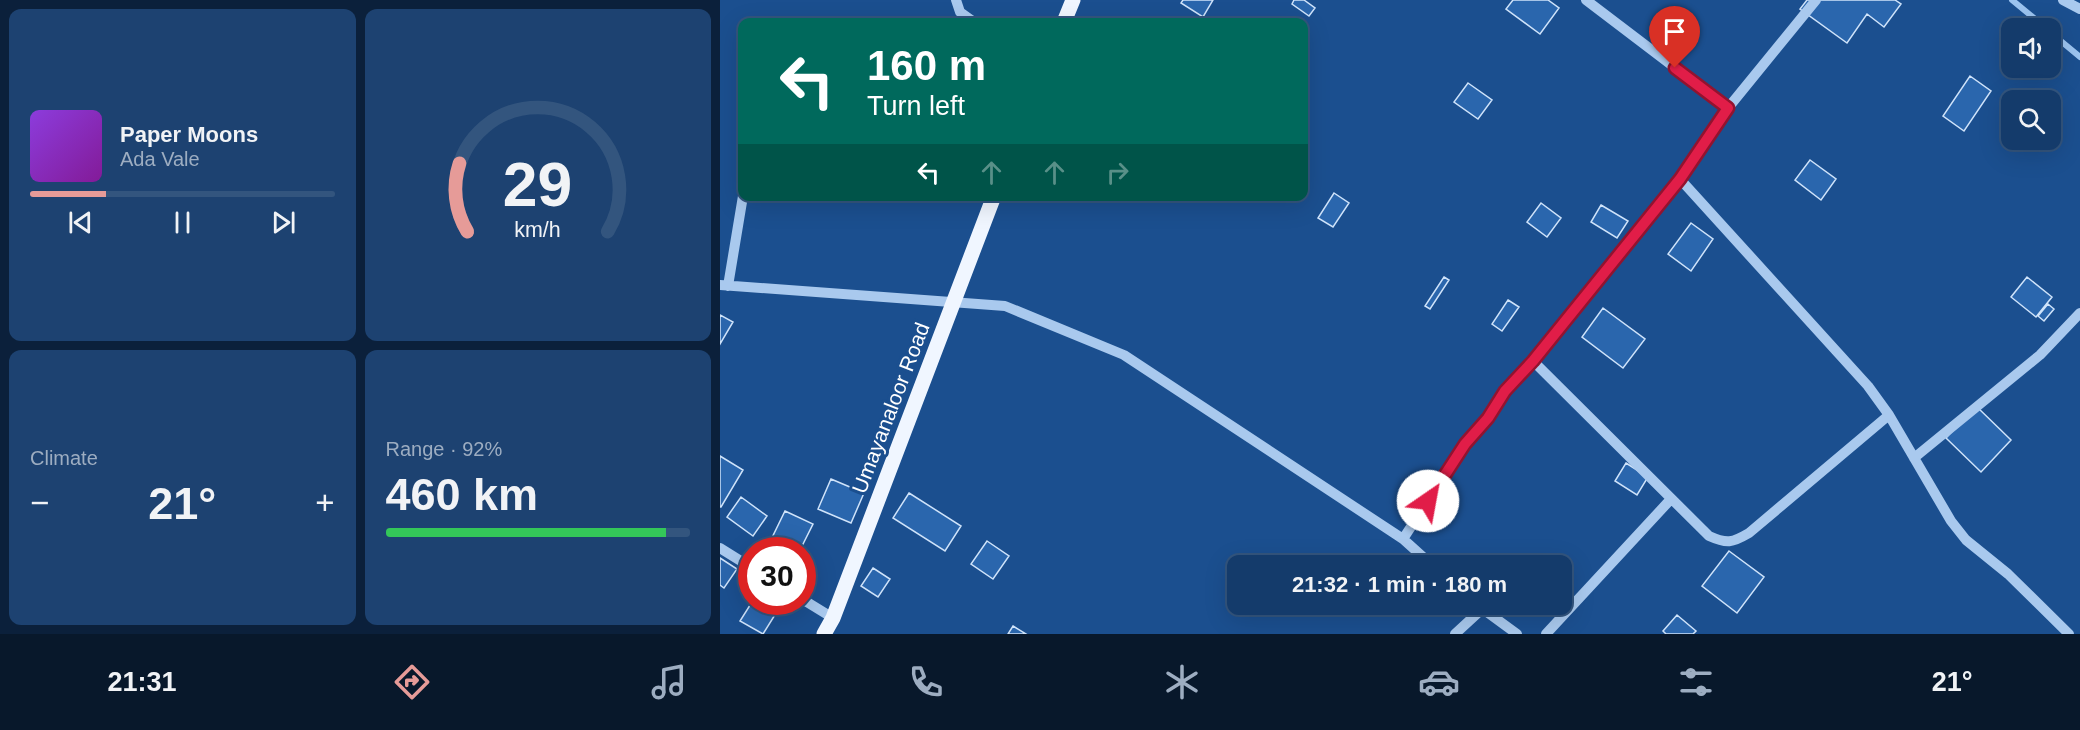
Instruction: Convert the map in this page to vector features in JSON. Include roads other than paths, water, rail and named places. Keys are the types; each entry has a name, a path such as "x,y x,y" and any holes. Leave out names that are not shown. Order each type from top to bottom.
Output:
{"main road":[{"path":"1066,18 1073,0"},
{"name":"Umayanaloor Road","path":"824,634 833,618 992,201"}],"street":[{"path":"956,0 960,12 968,18"},
{"path":"1586,0 1728,108"},
{"path":"1403,539 1465,444 1488,418 1505,391 1533,361 1680,179 1728,108 1816,0"},
{"path":"2063,0 2080,9"},
{"path":"1680,179 1868,386 1889,415 1951,521 1966,540 2008,574 2069,634"},
{"path":"742,201 724,285 1005,306 1124,355 1403,539 1421,555"},
{"path":"1914,458 2040,355 2080,313"},
{"path":"1533,361 1709,536 1722,542 1734,541 1749,533 1889,415"},
{"path":"1546,634 1671,499"},
{"path":"720,548 738,559"},
{"path":"816,608 833,618"},
{"path":"1455,634 1472,615"},
{"path":"1490,615 1517,634"}],"waterway":[{"path":"2012,0 2034,18"},
{"path":"2061,41 2080,57"}]}
